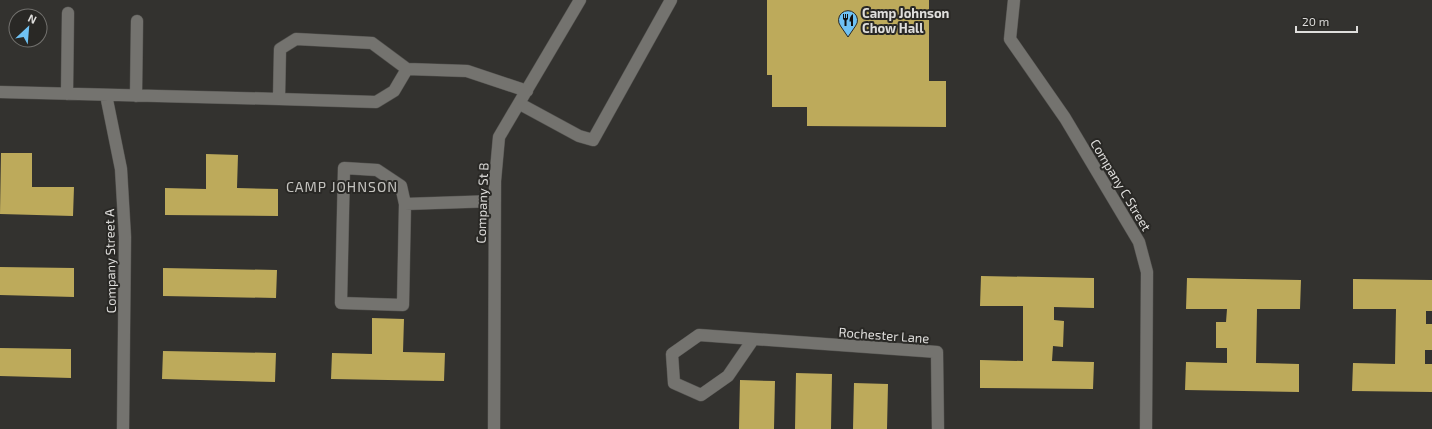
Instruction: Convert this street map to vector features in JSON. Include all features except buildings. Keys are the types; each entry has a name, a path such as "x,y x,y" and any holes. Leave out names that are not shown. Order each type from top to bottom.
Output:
{"street":[{"name":"Company St B","path":"494,429 495,201 499,137 520,104 580,0"},
{"path":"520,104 579,136 593,140 671,0"},
{"name":"Company C Street","path":"1014,0 1010,39 1065,118 1139,242 1147,272 1146,429"},
{"path":"67,94 68,12"},
{"path":"136,96 137,21"},
{"path":"279,99 280,49 296,39 372,43 407,69 467,71 527,91"},
{"path":"0,92 376,102 394,90 407,69"},
{"name":"Company Street A","path":"106,95 121,169 126,236 123,429"},
{"path":"344,168 377,170 401,186 405,204 403,305 341,303 344,168"},
{"path":"405,204 495,201"},
{"name":"Rochester Lane","path":"752,340 728,376 701,396 674,383 672,354 699,336 937,352 938,429"}],"place":[{"name":"Camp Johnson Chow Hall","path":"848,37"}],"district":[{"name":"CAMP JOHNSON","path":"342,187"}]}
